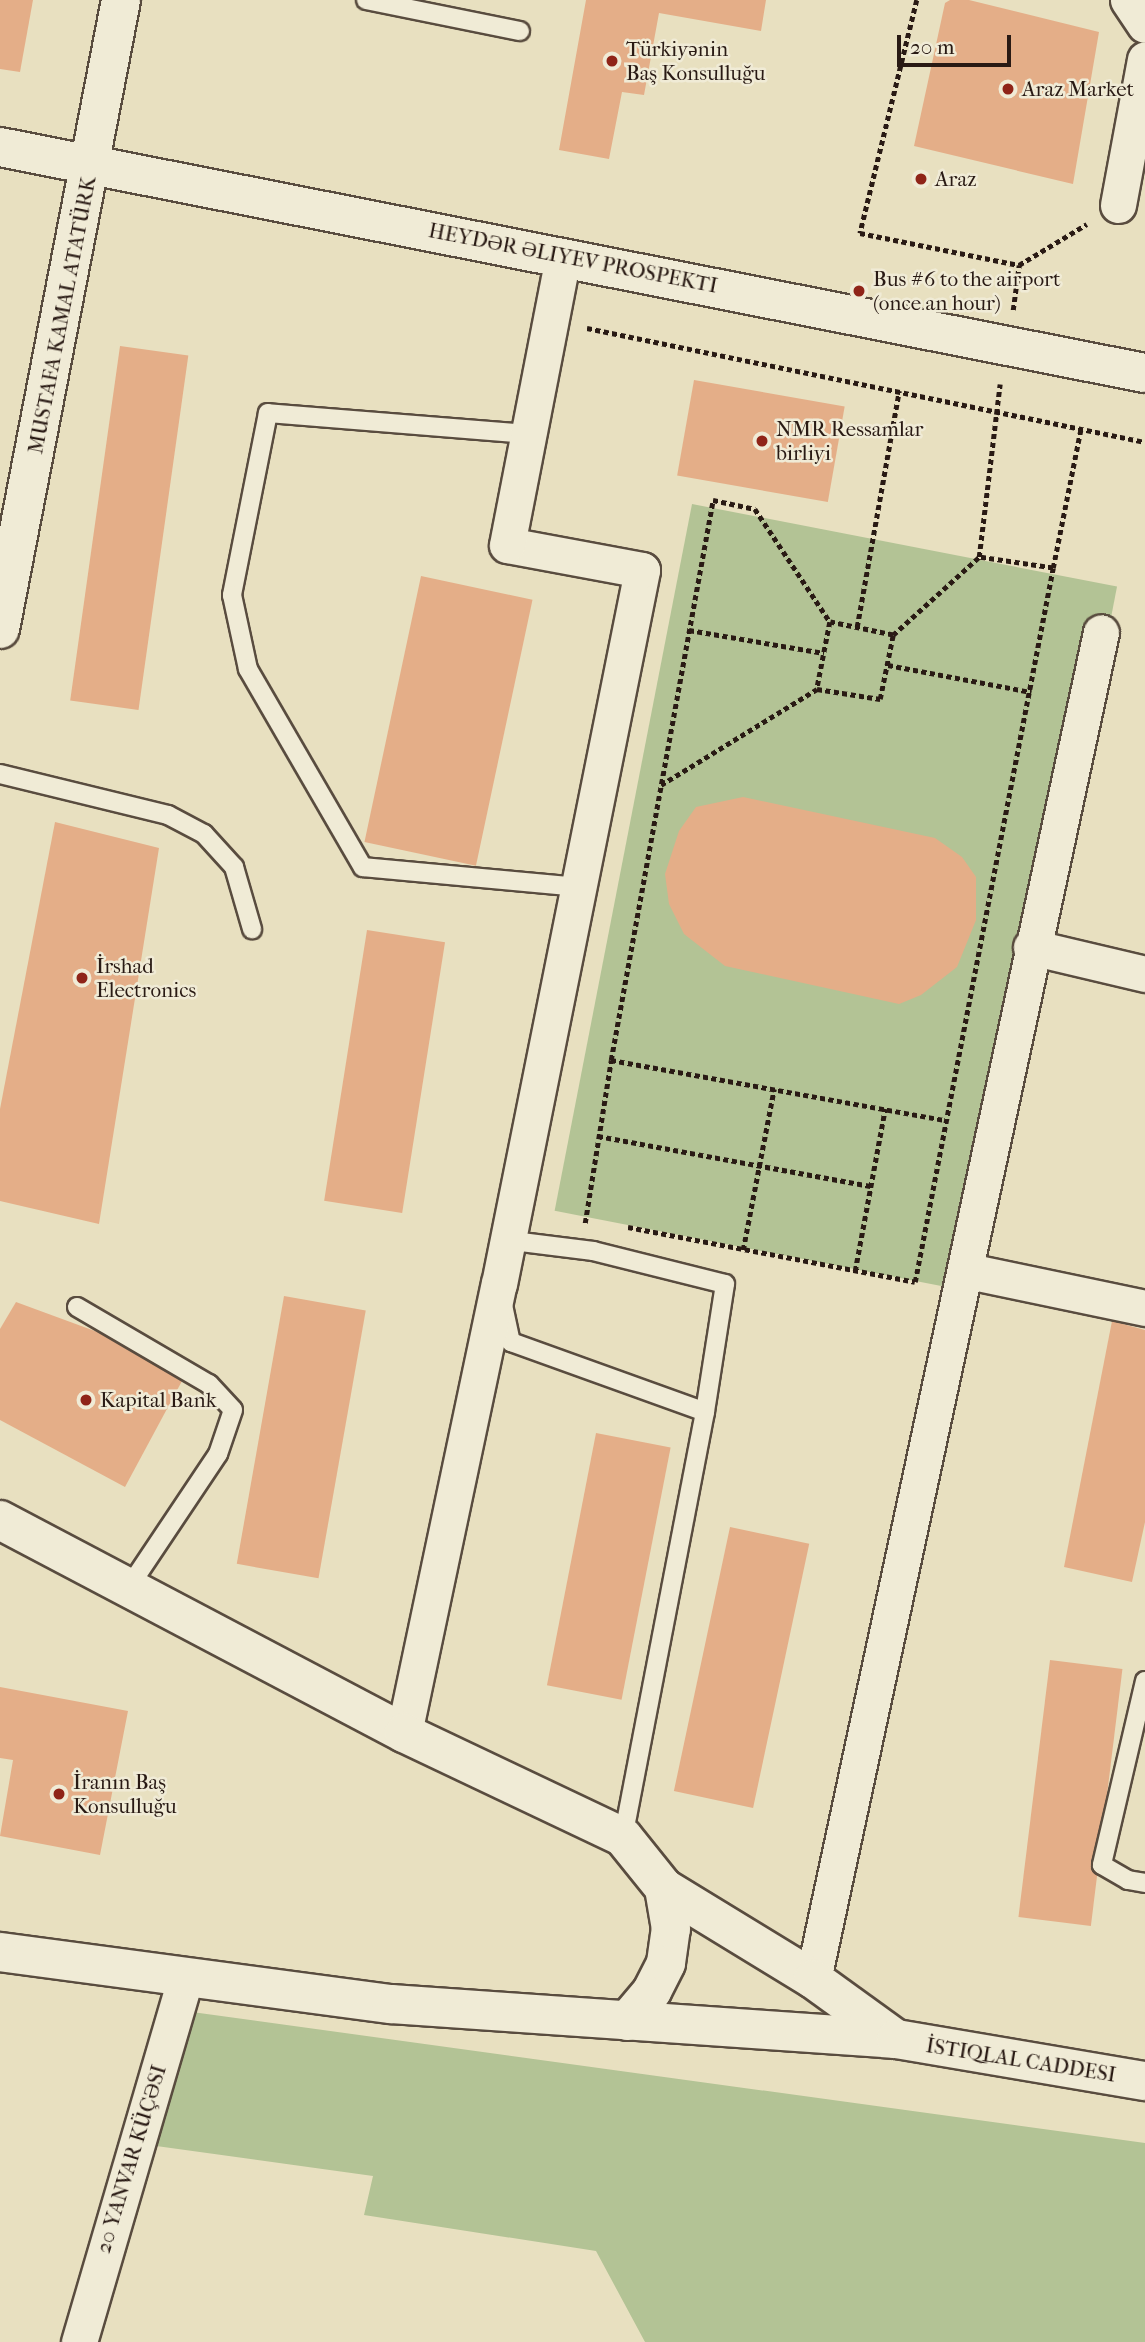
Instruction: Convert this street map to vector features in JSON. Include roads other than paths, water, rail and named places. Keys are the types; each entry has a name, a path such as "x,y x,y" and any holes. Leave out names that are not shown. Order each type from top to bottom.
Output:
{"main road":[{"name":"MUSTAFA KAMAL ATATÜRK","path":"0,629 92,162 121,0"},
{"name":"HEYDƏR ƏLIYEV PROSPEKTI","path":"0,147 92,162 1145,373"},
{"path":"0,1520 404,1733 624,1838 664,1888 813,1979 896,2039"},
{"path":"627,2021 652,1991 666,1963 671,1930 664,1888"},
{"name":"İSTIQLAL CADDESI","path":"0,1952 391,2004 896,2039 1145,2081"}],"street":[{"path":"1128,0 1145,25"},
{"path":"1118,205 1145,59"},
{"path":"404,1733 499,1284 505,1240 642,570 507,545 563,257"},
{"path":"813,1979 968,1271 1031,947 1101,632"},
{"path":"1031,947 1145,974"},
{"path":"968,1271 1145,1308"},
{"name":"20 YANVAR KÜÇƏSI","path":"79,2342 186,1977"}],"lane":[{"path":"366,0 520,31"},
{"path":"528,434 268,413 232,594 248,669 363,867 578,887"},
{"path":"0,774 168,815 204,834 234,867 251,929"},
{"path":"505,1240 593,1251 724,1284 705,1412 624,1838"},
{"path":"499,1284 511,1342 705,1412"},
{"path":"77,1307 209,1384 233,1409 218,1454 129,1587"},
{"path":"1145,1681 1102,1865 1128,1880 1145,1883"}],"place":[{"name":"Türkiyənin Baş Konsulluğu","path":"612,61"},
{"name":"Araz Market","path":"1008,89"},
{"name":"Araz","path":"921,179"},
{"name":"Bus #6 to the airport (once an hour)","path":"859,291"},
{"name":"NMR Ressamlar birliyi","path":"762,441"},
{"name":"İrshad Electronics","path":"82,978"},
{"name":"Kapital Bank","path":"86,1400"},
{"name":"İranın Baş Konsulluğu","path":"59,1794"}]}
